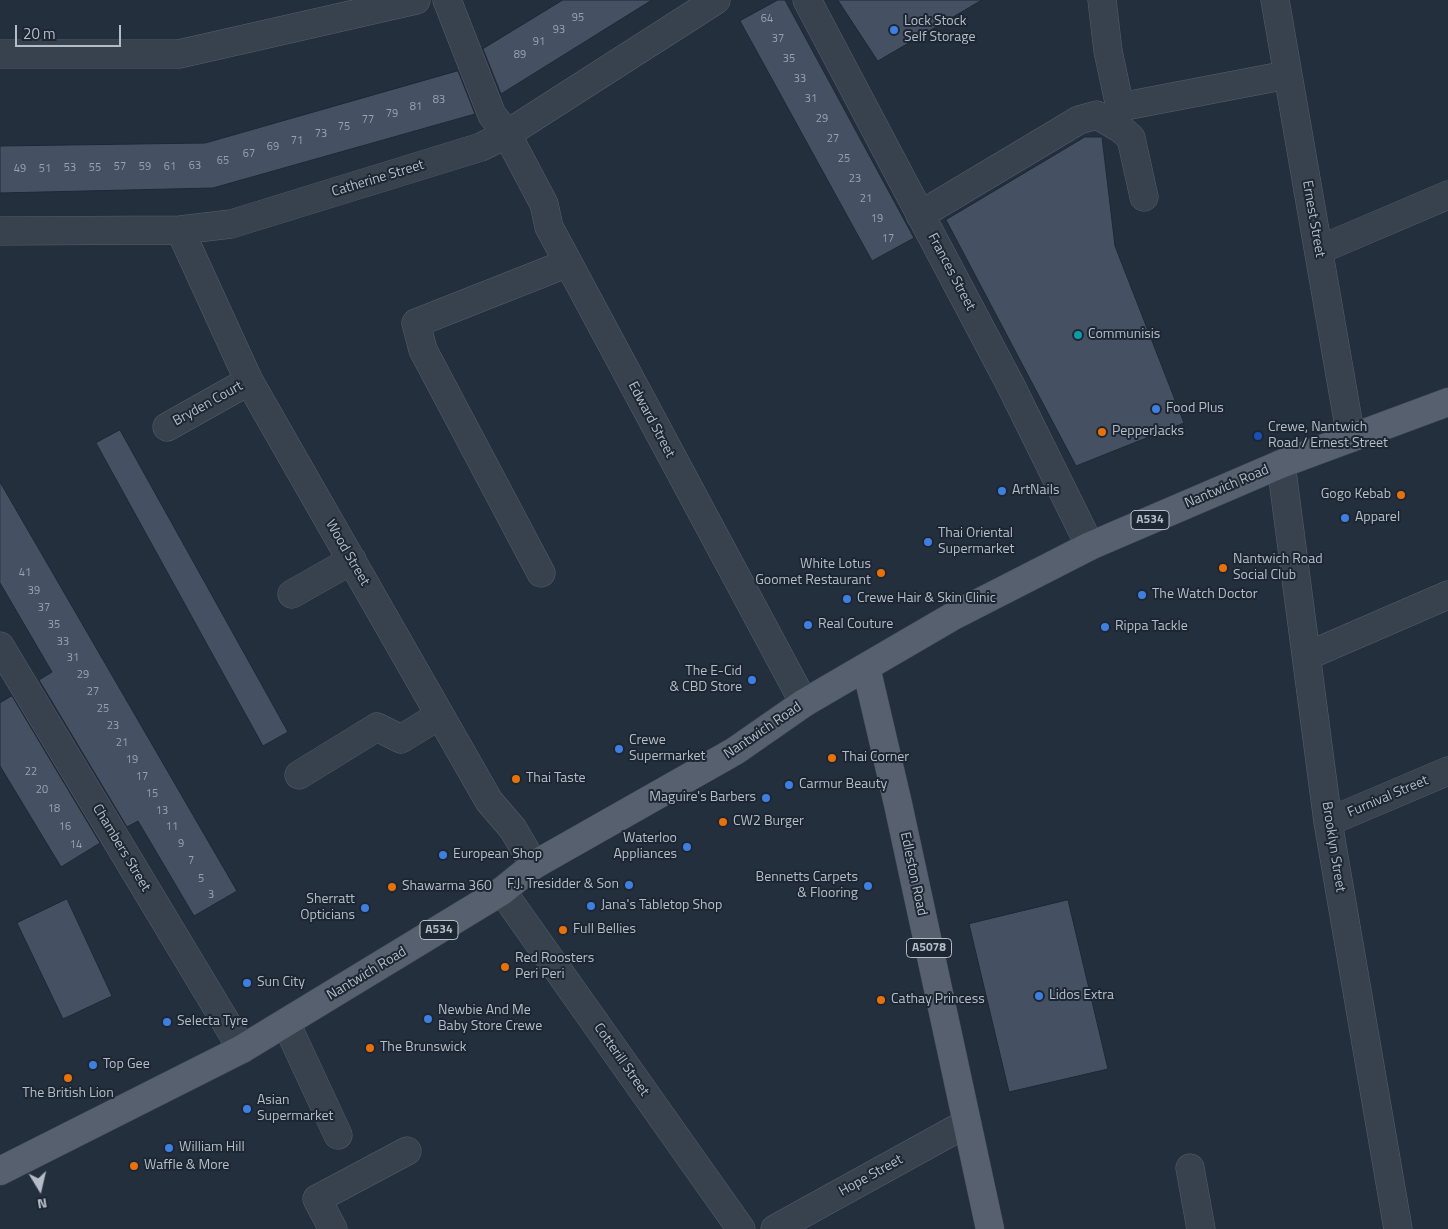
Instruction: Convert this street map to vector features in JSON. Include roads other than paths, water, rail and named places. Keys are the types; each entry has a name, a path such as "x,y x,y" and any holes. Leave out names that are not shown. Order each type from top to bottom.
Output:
{"main road":[{"name":"Nantwich Road","path":"0,1171 242,1049 502,891 534,866 736,751 804,703 955,615 1090,546 1281,464 1448,402"},
{"name":"Edleston Road","path":"866,667 990,1229"}],"street":[{"path":"0,54 179,54 416,0"},
{"name":"Edward Street","path":"448,0 492,115 507,134 544,204 548,227 804,703"},
{"name":"Catherine Street","path":"0,231 180,230 231,224 481,147 507,134 716,0"},
{"name":"Frances Street","path":"807,0 1010,384 1090,546"},
{"path":"1102,0 1108,51 1120,107 1287,76"},
{"name":"Ernest Street","path":"1276,0 1287,76 1351,438"},
{"path":"920,215 1079,120 1097,115 1121,129 1131,138 1144,197"},
{"path":"1319,250 1448,195"},
{"name":"Wood Street","path":"180,230 249,381 489,801 513,829 534,866"},
{"path":"542,573 423,350 416,323 568,263"},
{"name":"Bryden Court","path":"168,427 249,381"},
{"name":"Brooklyn Street","path":"1281,464 1328,822 1398,1229"},
{"path":"292,594 352,560"},
{"path":"1306,656 1448,595"},
{"name":"Chambers Street","path":"0,646 242,1049"},
{"path":"299,775 377,727 401,739 440,715"},
{"name":"Furnival Street","path":"1328,822 1448,771"},
{"name":"Cotterill Street","path":"502,891 740,1229"},
{"path":"286,1023 338,1135"},
{"name":"Hope Street","path":"775,1229 967,1122"},
{"path":"333,1229 317,1199 407,1151"},
{"path":"1190,1168 1201,1229"}],"place":[{"name":"Lock Stock Self Storage","path":"894,30"},
{"name":"Communisis","path":"1078,335"},
{"name":"Food Plus","path":"1156,409"},
{"name":"PepperJacks","path":"1102,432"},
{"name":"Crewe, Nantwich Road / Ernest Street","path":"1258,436"},
{"name":"ArtNails","path":"1002,491"},
{"name":"Gogo Kebab","path":"1401,495"},
{"name":"Apparel","path":"1345,518"},
{"name":"Thai Oriental Supermarket","path":"928,542"},
{"name":"Nantwich Road Social Club","path":"1223,568"},
{"name":"White Lotus Goomet Restaurant","path":"881,573"},
{"name":"The Watch Doctor","path":"1142,595"},
{"name":"Crewe Hair & Skin Clinic","path":"847,599"},
{"name":"Real Couture","path":"808,625"},
{"name":"Rippa Tackle","path":"1105,627"},
{"name":"The E-Cid & CBD Store","path":"752,680"},
{"name":"Crewe Supermarket","path":"619,749"},
{"name":"Thai Corner","path":"832,758"},
{"name":"Thai Taste","path":"516,779"},
{"name":"Carmur Beauty","path":"789,785"},
{"name":"Maguire's Barbers","path":"766,798"},
{"name":"CW2 Burger","path":"723,822"},
{"name":"Waterloo Appliances","path":"687,847"},
{"name":"European Shop","path":"443,855"},
{"name":"F.J. Tresidder & Son","path":"629,885"},
{"name":"Bennetts Carpets & Flooring","path":"868,886"},
{"name":"Shawarma 360","path":"392,887"},
{"name":"Jana's Tabletop Shop","path":"591,906"},
{"name":"Sherratt Opticians","path":"365,908"},
{"name":"Full Bellies","path":"563,930"},
{"name":"Red Roosters Peri Peri","path":"505,967"},
{"name":"Sun City","path":"247,983"},
{"name":"Lidos Extra","path":"1039,996"},
{"name":"Cathay Princess","path":"881,1000"},
{"name":"Newbie And Me Baby Store Crewe","path":"428,1019"},
{"name":"Selecta Tyre","path":"167,1022"},
{"name":"The Brunswick","path":"370,1048"},
{"name":"Top Gee","path":"93,1065"},
{"name":"The British Lion","path":"68,1078"},
{"name":"Asian Supermarket","path":"247,1109"},
{"name":"William Hill","path":"169,1148"},
{"name":"Waffle & More","path":"134,1166"}]}
